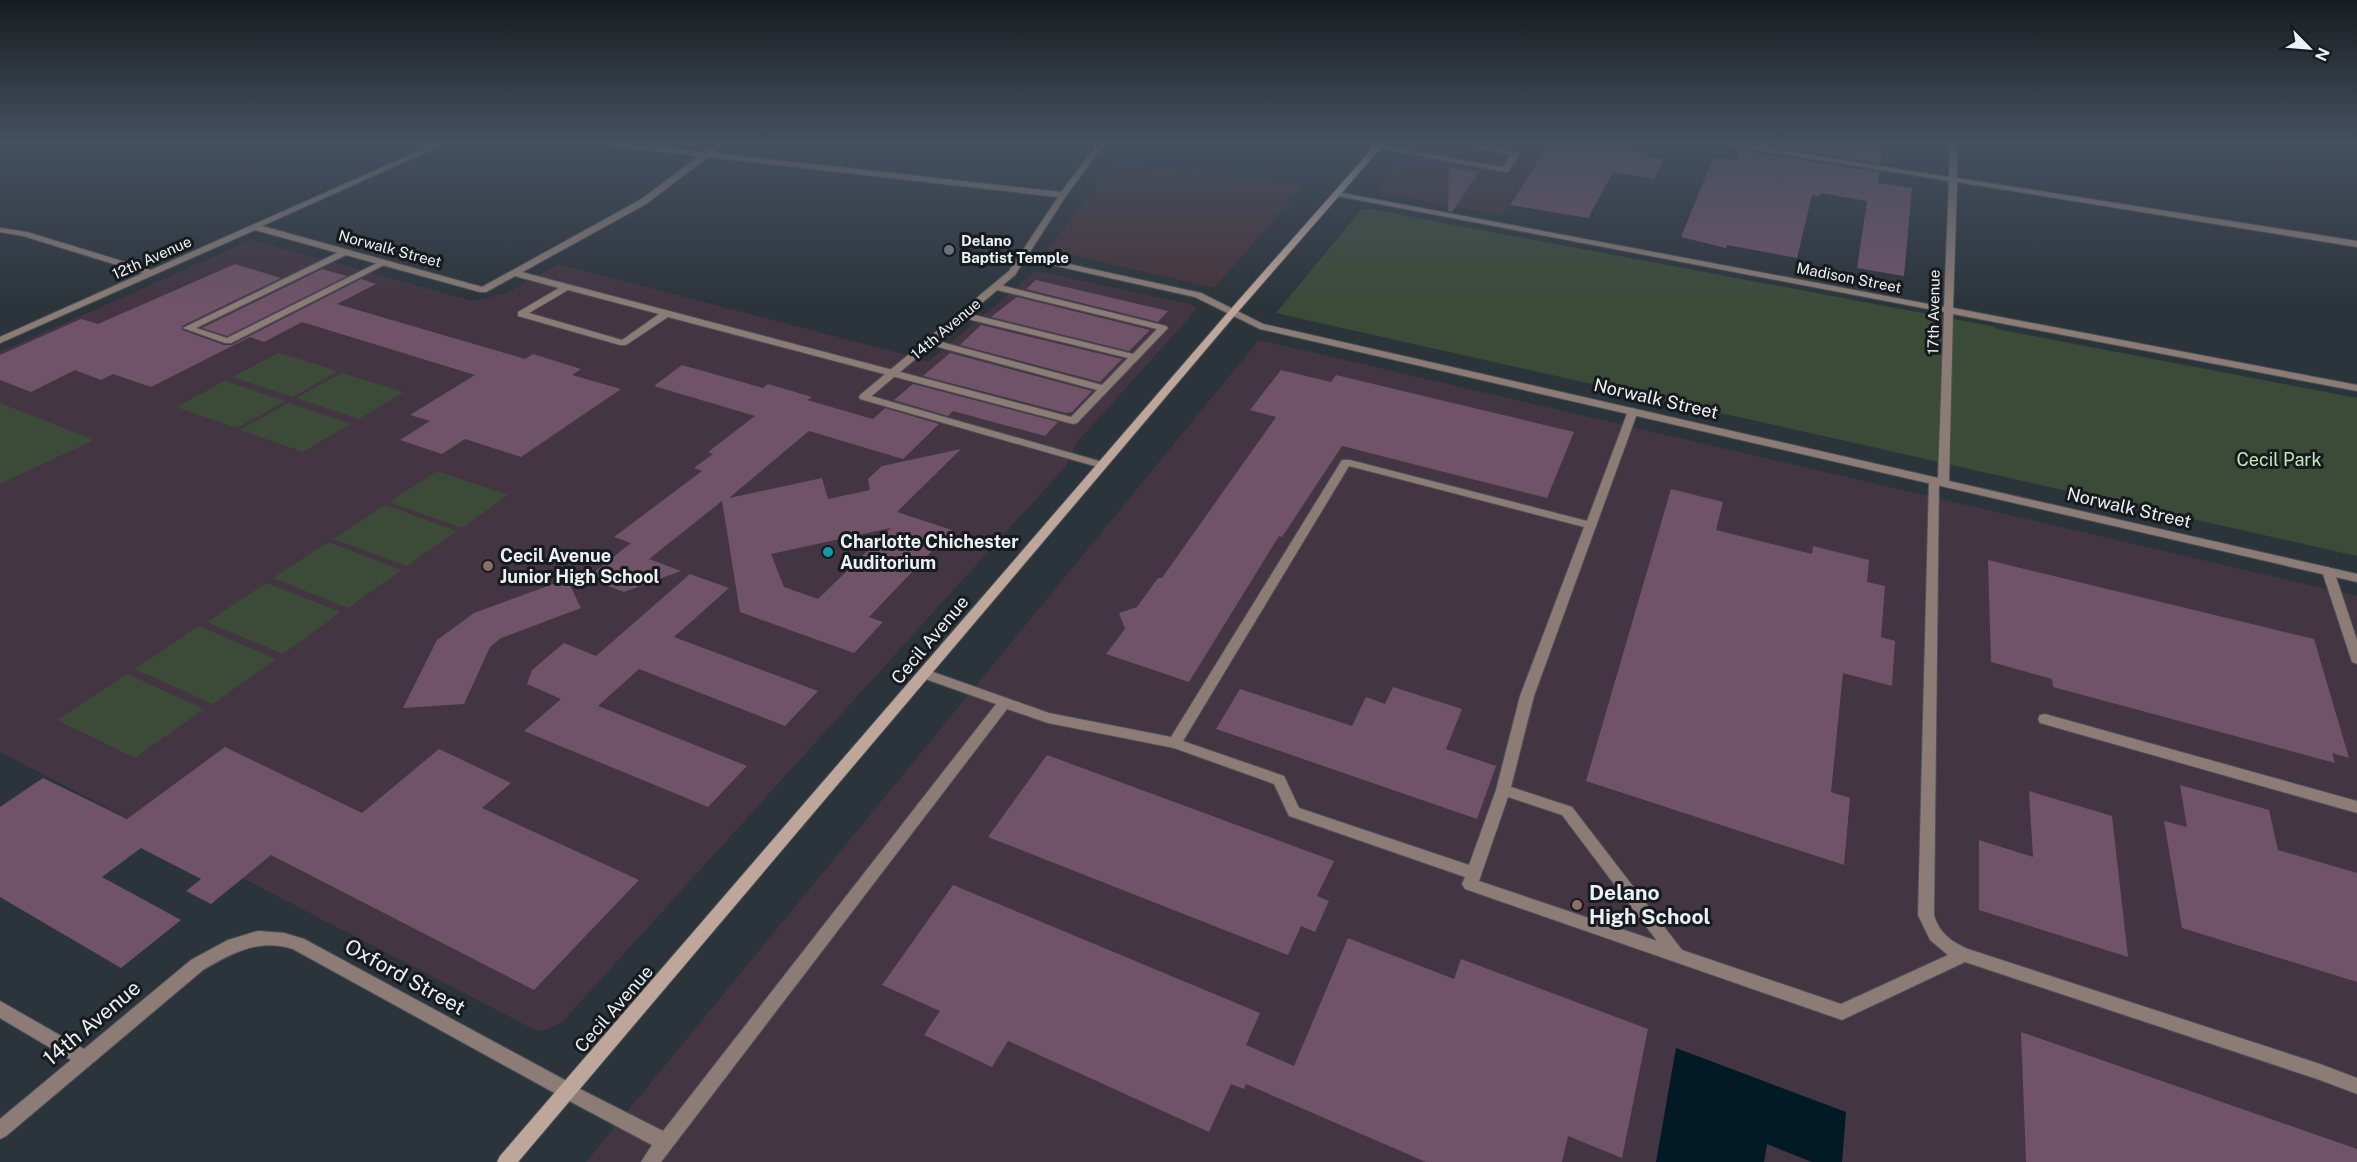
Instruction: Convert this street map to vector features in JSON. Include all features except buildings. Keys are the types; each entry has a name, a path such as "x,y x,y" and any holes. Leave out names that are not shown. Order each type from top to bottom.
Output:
{"main road":[{"name":"Cecil Avenue","path":"506,1162 1334,196"}],"street":[{"name":"12th Avenue","path":"0,340 324,196"},
{"path":"514,273 651,196"},
{"path":"1023,256 1062,196"},
{"name":"Madison Street","path":"1348,196 2357,388"},
{"name":"17th Avenue","path":"1952,196 1926,825 1926,915 1935,936 1943,944 1964,955 2357,1086"},
{"path":"2060,196 2357,244"},
{"name":"Norwalk Street","path":"255,227 483,290 514,273"},
{"path":"0,230 24,234 152,273"},
{"path":"345,252 188,328 228,341 384,263"},
{"name":"Norwalk Street","path":"1023,256 1198,295 1260,326 2357,578"},
{"name":"14th Avenue","path":"1023,256 1012,273 864,397 1102,465"},
{"path":"514,273 1073,422 1163,328 996,287"},
{"path":"567,287 521,314 623,343 668,313"},
{"path":"962,315 1135,357"},
{"path":"930,342 1105,389"},
{"path":"1633,411 1527,696 1503,790 1470,884 1842,1012 1964,955"},
{"path":"1175,743 1347,462 1590,525"},
{"path":"2328,571 2351,622 2357,658"},
{"path":"925,674 1048,718 1175,743 1279,780 1294,812 1473,873"},
{"path":"650,1162 1005,702"},
{"path":"2045,719 2357,807"},
{"path":"1503,790 1567,811 1678,957"},
{"name":"Oxford Street","path":"215,954 264,936 287,939 665,1142"},
{"name":"14th Avenue","path":"0,1130 197,965 215,954"},
{"path":"0,1009 85,1059"}],"shaded area":[{"path":"1089,196 1294,196 1214,288 1047,249"},
{"path":"1399,196 1515,196 1503,215"},
{"name":"Cecil Avenue Junior High School","path":"251,240 473,301 507,293 558,264 929,361 1036,271 1190,304 1197,309 1077,442 1065,467 563,1021 549,1029 537,1031 0,752 0,352"},
{"name":"Delano High School","path":"1259,340 2357,596 2357,1162 586,1162"}],"green space":[{"name":"Cecil Park","path":"1370,209 1991,326 2002,330 2357,398 2357,556 1276,313 1361,210"},
{"path":"279,353 338,371 293,397 232,377"},
{"path":"342,373 404,392 359,419 296,398"},
{"path":"225,381 285,401 237,428 176,407"},
{"path":"0,403 94,440 0,484"},
{"path":"288,403 351,424 303,452 240,430"},
{"path":"437,471 508,495 462,528 389,502"},
{"path":"385,505 457,531 407,566 334,539"},
{"path":"328,542 402,570 348,608 273,578"},
{"path":"266,583 341,612 283,654 207,622"},
{"path":"199,626 276,659 213,704 135,669"},
{"path":"127,674 204,709 135,758 57,720"}],"water":[{"path":"1676,1048 1846,1112 1842,1162 1812,1162 1767,1144 1764,1162 1656,1162"}],"place":[{"name":"Delano Baptist Temple","path":"949,250"},
{"name":"Charlotte Chichester Auditorium","path":"828,552"},
{"name":"Cecil Avenue Junior High School","path":"488,566"},
{"name":"Delano High School","path":"1577,905"}]}
